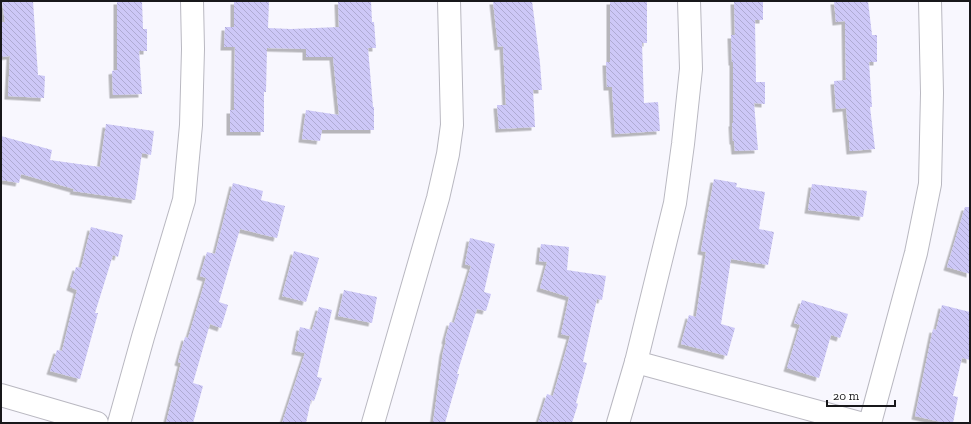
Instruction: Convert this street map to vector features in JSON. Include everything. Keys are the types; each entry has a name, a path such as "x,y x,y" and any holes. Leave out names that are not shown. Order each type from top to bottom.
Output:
{"street":[{"path":"119,423 143,336 184,200 191,118 193,49 192,1"},
{"path":"373,423 438,198 448,154 452,125 449,1"},
{"path":"618,423 636,362 676,203 691,69 688,1"},
{"path":"870,423 916,253 930,184 932,93 930,1"},
{"path":"636,362 860,423"},
{"path":"1,395 97,423"}],"building":[{"path":"2,1 33,1 38,75 45,76 44,98 8,96 10,56 1,57 1,22 5,22"},
{"path":"117,1 142,1 143,29 147,29 147,51 139,51 142,94 113,95 112,71 117,70"},
{"path":"234,1 269,1 268,28 291,29 339,27 338,1 371,1 372,22 374,22 376,48 368,48 374,107 374,130 322,130 320,141 302,139 306,110 339,115 333,57 306,57 306,49 267,48 266,92 264,92 264,132 230,132 230,110 234,110 235,47 224,47 225,27 234,27"},
{"path":"493,1 532,1 542,90 533,90 535,127 499,129 497,105 506,105 503,46 498,47"},
{"path":"610,1 647,1 647,43 642,43 644,103 658,102 660,131 615,134 612,87 607,87 606,62 610,62"},
{"path":"734,1 763,1 763,20 755,20 756,82 765,82 765,104 754,103 758,150 735,151 733,141 733,62 731,35 735,35"},
{"path":"834,1 868,1 872,35 877,35 877,62 869,62 872,107 870,107 875,149 850,151 846,108 836,109 834,81 846,80 845,21 836,22"},
{"path":"106,124 154,131 151,155 142,153 135,200 73,191 74,189 21,174 19,183 1,180 1,136 52,150 50,160 100,167"},
{"path":"714,179 737,183 736,187 765,192 759,229 774,232 768,265 731,259 721,324 735,328 727,356 681,344 689,315 696,317 706,252 701,251"},
{"path":"233,183 263,191 261,200 285,206 277,238 240,229 219,302 228,305 221,328 210,324 193,383 203,386 193,423 166,423 181,363 178,362 185,337 188,338 206,278 200,276 207,252 215,254"},
{"path":"812,184 867,191 863,217 808,210"},
{"path":"965,207 970,207 970,274 947,267"},
{"path":"91,227 123,235 118,257 113,255 95,313 98,313 80,379 50,371 57,350 62,351 77,290 70,287 76,267 81,268"},
{"path":"470,238 495,244 484,292 491,294 486,311 477,309 457,374 459,374 445,423 433,423 445,340 450,322 454,323 471,266 465,264"},
{"path":"541,244 569,247 567,270 606,276 602,300 597,299 583,362 587,363 576,403 578,404 572,423 538,423 547,394 553,396 570,336 561,334 569,297 540,288 547,262 539,261"},
{"path":"294,251 319,258 306,302 282,296"},
{"path":"344,290 377,297 372,323 338,316"},
{"path":"802,300 848,314 840,338 831,335 819,378 787,368 800,325 794,323"},
{"path":"942,305 970,312 970,360 962,358 953,396 958,397 953,423 945,423 915,416 933,329 936,330"},
{"path":"319,307 332,310 317,377 322,378 314,401 311,400 306,423 282,423 305,353 295,351 300,327 312,330"}]}
